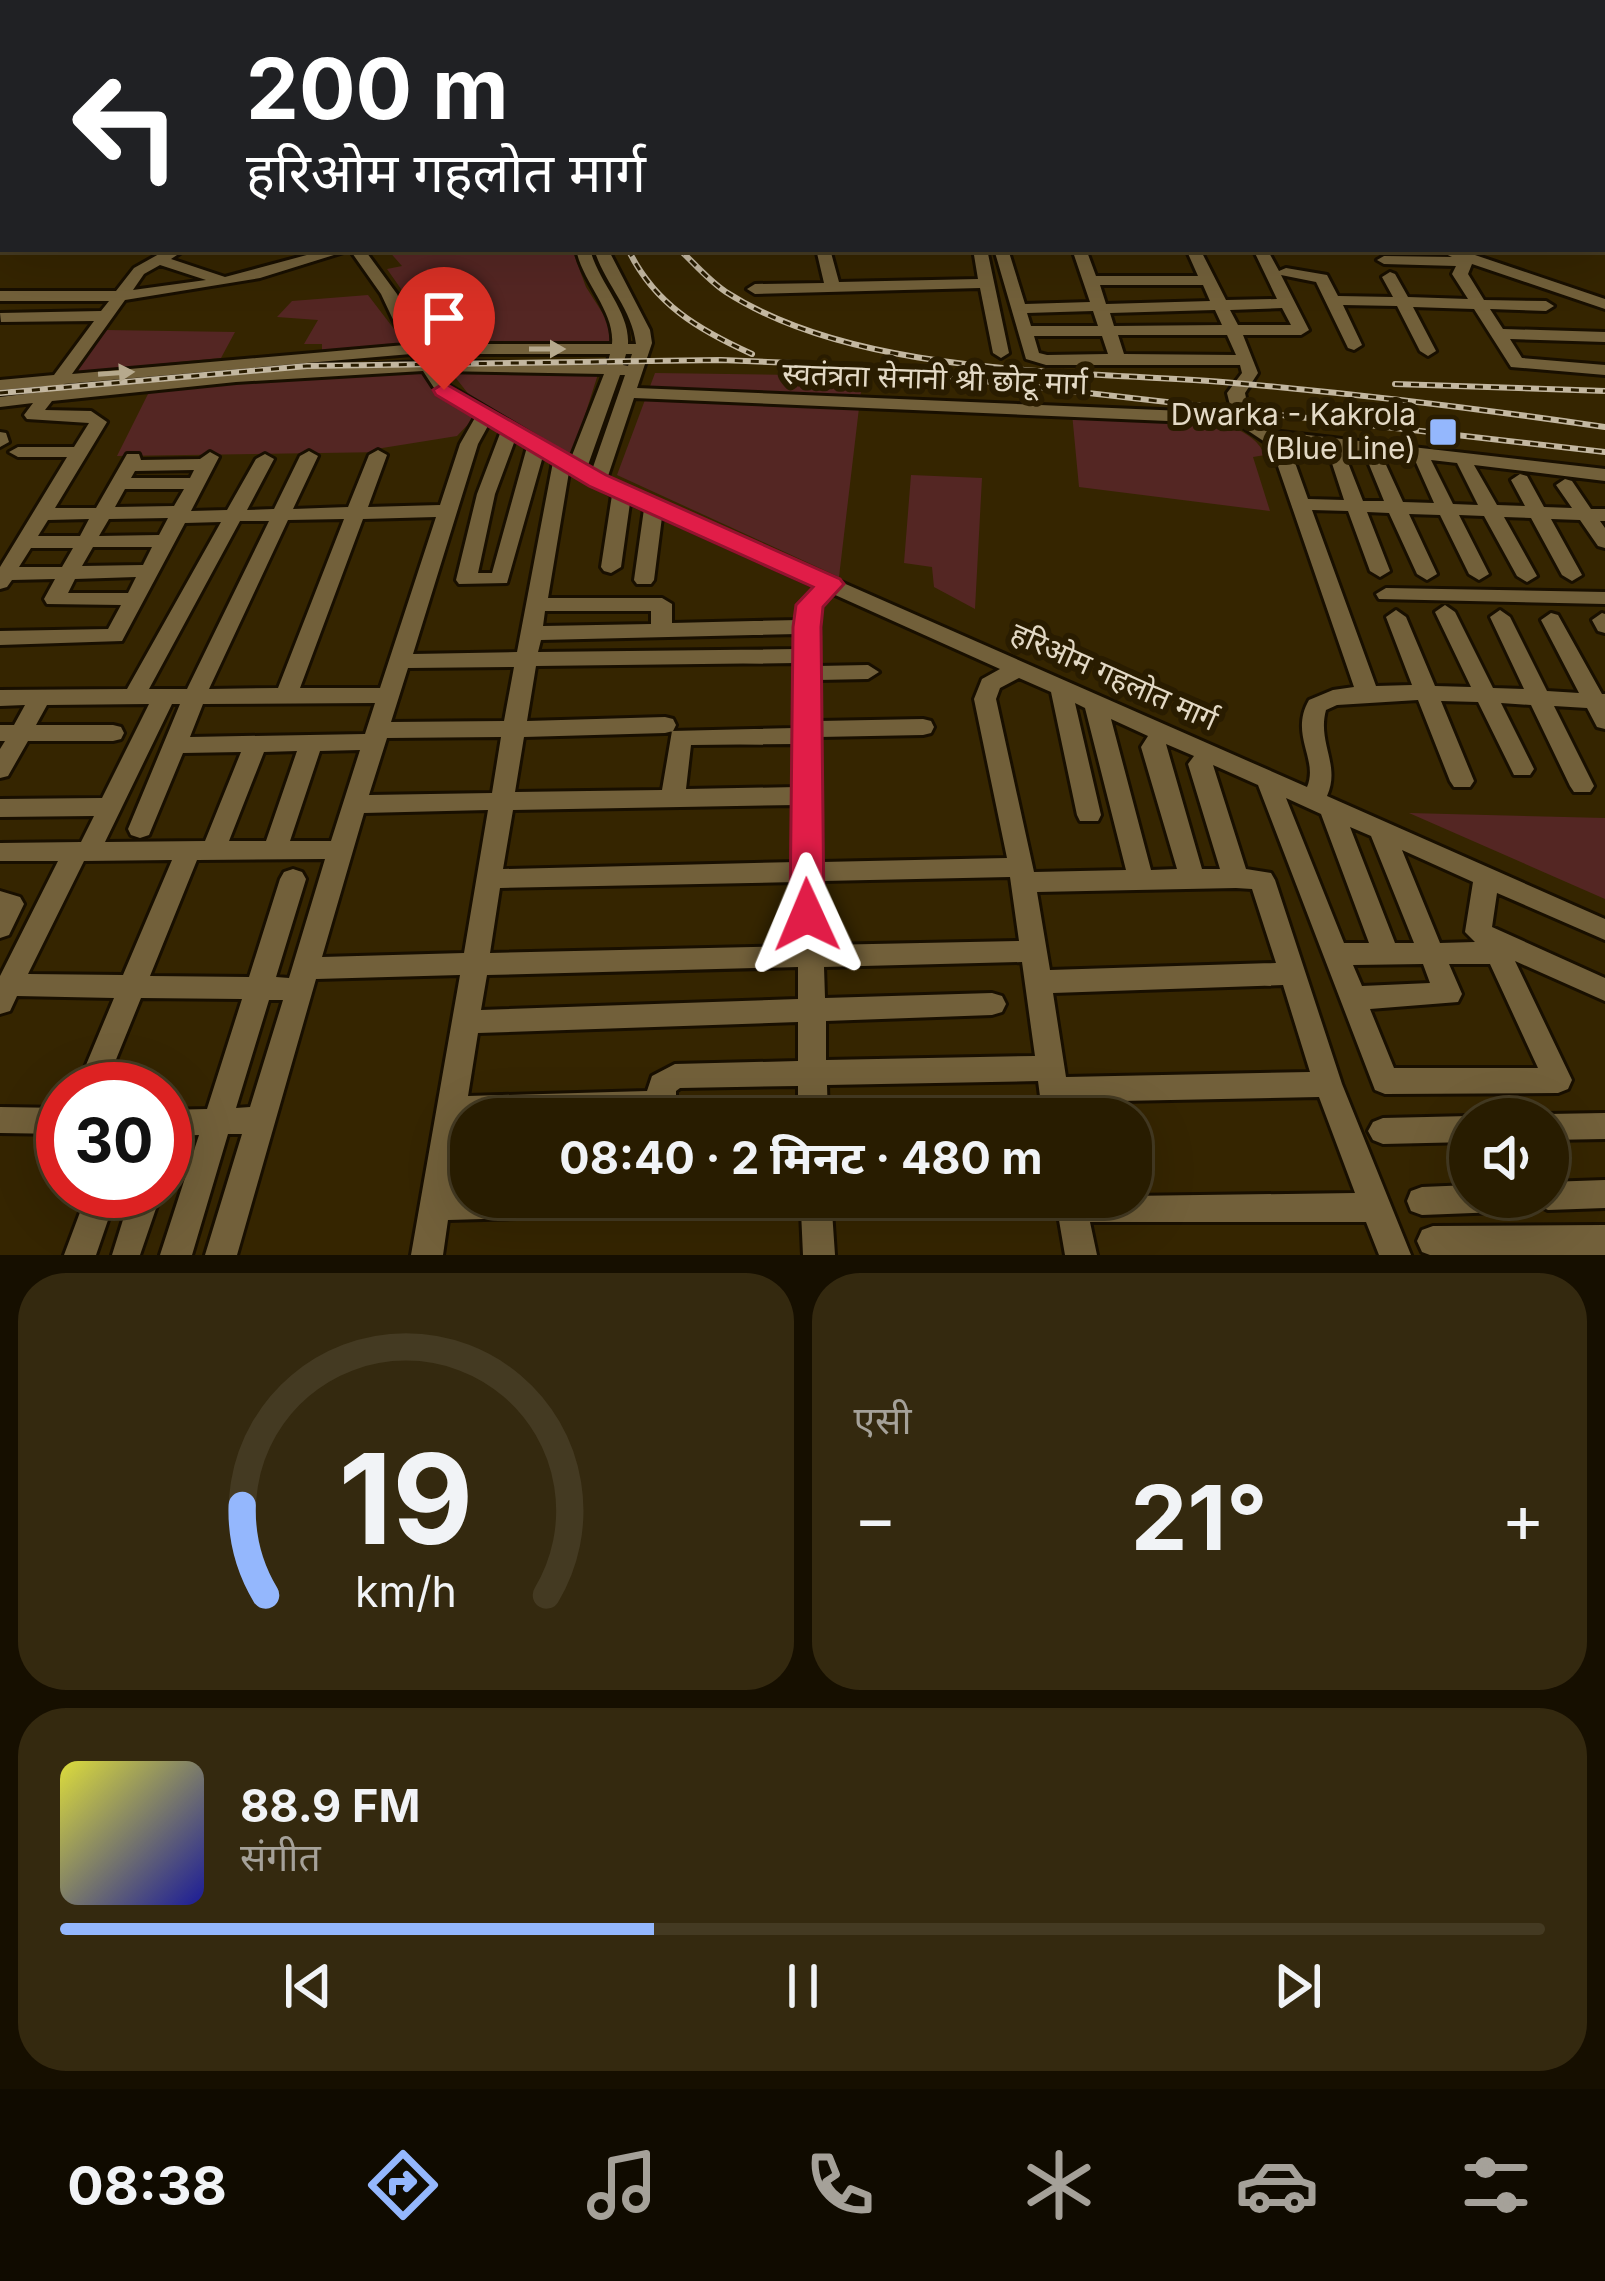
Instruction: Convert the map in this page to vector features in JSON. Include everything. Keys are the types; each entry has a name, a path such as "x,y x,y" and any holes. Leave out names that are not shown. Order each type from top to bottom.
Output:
{"street":[{"path":"33,415 140,271 173,252"},
{"path":"0,296 122,298 284,268 335,252"},
{"name":"हरिओम गहलोत मार्ग","path":"359,252 389,294 415,350 444,390 579,470 1605,930"},
{"path":"579,470 626,393 621,328 587,268 584,252"},
{"path":"452,1098 536,605 579,470 625,371 642,349 640,323 602,252"},
{"path":"824,252 832,286"},
{"path":"981,252 1001,353"},
{"path":"1002,252 1035,358 1247,360"},
{"path":"1079,252 1118,359"},
{"path":"1194,252 1247,360 1250,373 1236,393 1242,419 1273,436 1605,475"},
{"path":"1024,331 1301,329 1264,256"},
{"path":"1264,256 1330,262"},
{"path":"1428,351 1402,302 1397,274 1464,258"},
{"path":"1464,258 1478,303 1522,366 1605,370"},
{"path":"1384,260 1464,258 1605,300"},
{"path":"158,260 222,281"},
{"path":"1286,272 1319,275 1354,346"},
{"path":"1090,281 1208,280"},
{"path":"755,290 988,283"},
{"path":"1333,299 1546,306"},
{"path":"1019,309 1289,304"},
{"path":"1,317 109,316"},
{"path":"1498,334 1605,337"},
{"path":"0,385 415,350 642,349"},
{"path":"0,402 307,373 625,371"},
{"name":"स्वतंत्रता सेनानी श्री छोटू मार्ग","path":"626,393 1242,419"},
{"path":"0,416 97,417 98,422 2,577"},
{"path":"220,1255 354,804 469,444 485,416"},
{"path":"510,430 486,494 466,580 500,579 537,445"},
{"path":"1273,436 1366,691"},
{"path":"6,444 80,452"},
{"path":"1334,450 1380,572"},
{"path":"1372,454 1427,574"},
{"path":"286,695 378,455"},
{"path":"140,829 195,696 309,456"},
{"path":"134,697 265,459"},
{"path":"1422,460 1479,574"},
{"path":"1466,465 1527,576"},
{"path":"0,638 110,638 118,633 152,571 204,468 126,469 55,600 136,599"},
{"path":"1520,480 1572,575"},
{"path":"1565,485 1596,515 1605,542"},
{"path":"611,567 622,491"},
{"path":"1298,504 1596,515"},
{"path":"644,580 654,507"},
{"path":"41,514 233,517 447,511"},
{"path":"0,546 167,541"},
{"path":"2,577 152,571"},
{"path":"812,1098 807,627 810,605 831,584"},
{"path":"1386,594 1604,615"},
{"path":"536,605 662,604 661,629"},
{"path":"1445,613 1522,769"},
{"path":"1396,616 1462,781"},
{"path":"1500,616 1582,786"},
{"path":"1552,620 1602,708"},
{"path":"531,633 807,627"},
{"path":"403,661 807,664 868,672"},
{"path":"1022,668 990,684 985,699 1022,875 1054,1092"},
{"path":"1060,685 1089,815"},
{"path":"1386,954 1322,804 1323,779 1313,743 1316,706 1327,698 1366,691 1602,708"},
{"path":"0,698 391,694"},
{"path":"4,994 110,807 164,697"},
{"path":"0,770 10,733 40,698"},
{"path":"1095,702 1142,880"},
{"path":"175,745 665,725"},
{"path":"673,798 680,737 922,727"},
{"path":"1162,732 1153,747 1192,879"},
{"path":"10,733 112,734"},
{"path":"275,850 311,743"},
{"path":"101,1062 133,988 256,744"},
{"path":"1210,754 1200,764 1236,878"},
{"path":"1267,779 1385,1081 1558,1079 1494,946"},
{"path":"354,804 806,796"},
{"path":"0,808 110,807"},
{"path":"1353,998 1448,994 1381,830"},
{"path":"0,852 341,850"},
{"path":"489,879 1022,875 1262,880 1328,1084 1395,1255"},
{"path":"1487,877 1478,932 1494,946 1605,990"},
{"path":"176,1255 293,879"},
{"path":"0,901 11,904 0,928"},
{"path":"1336,954 1432,955 1494,946"},
{"path":"4,994 260,989 302,979 473,964 1034,951"},
{"path":"1038,982 1292,974"},
{"path":"464,1022 992,1004"},
{"path":"662,1098 662,1085 670,1076 811,1069 1054,1092 1328,1084"},
{"path":"427,1255 450,1109"},
{"path":"0,1120 36,1121"},
{"path":"192,1125 262,1120"},
{"path":"1569,1127 1605,1126"},
{"path":"1383,1131 1449,1129"},
{"path":"1569,1195 1605,1194"},
{"path":"1422,1201 1449,1200"},
{"path":"1152,1204 1377,1207"},
{"path":"435,1206 450,1206"},
{"path":"80,1255 93,1218"},
{"path":"126,1252 138,1218"},
{"path":"817,1218 819,1255"},
{"path":"1074,1218 1081,1255"},
{"path":"1433,1241 1605,1240"}],"shaded area":[{"path":"390,252 573,252 586,287 614,331 611,345 441,346 387,269 402,266"},
{"path":"368,295 407,346 322,352 322,344 304,344 318,320 277,317 292,301"},
{"path":"106,330 235,332 221,358 74,372"},
{"path":"599,371 571,459 478,406 451,372"},
{"path":"423,372 442,396 475,417 457,436 376,449 386,452 117,456 150,390 316,375"},
{"path":"655,373 795,375 861,391 839,577 617,475"},
{"path":"1072,413 1179,416 1233,427 1253,439 1265,455 1253,457 1270,511 1079,487"},
{"path":"911,475 982,478 975,609 934,587 932,567 904,563"},
{"path":"1409,813 1605,818 1605,899"}],"railway":[{"path":"630,252 651,285 680,313 752,354"},
{"path":"682,252 726,292 780,320 840,341 905,355 1040,371 1327,392 1605,427"},
{"path":"0,393 307,366 721,360 842,365 1605,452"},
{"path":"1395,384 1605,391"}],"place":[{"name":"Dwarka - Kakrola (Blue Line)","path":"1443,432"}],"route":[{"path":"444,390 597,481 831,584 810,605 807,627 807,915"}]}
